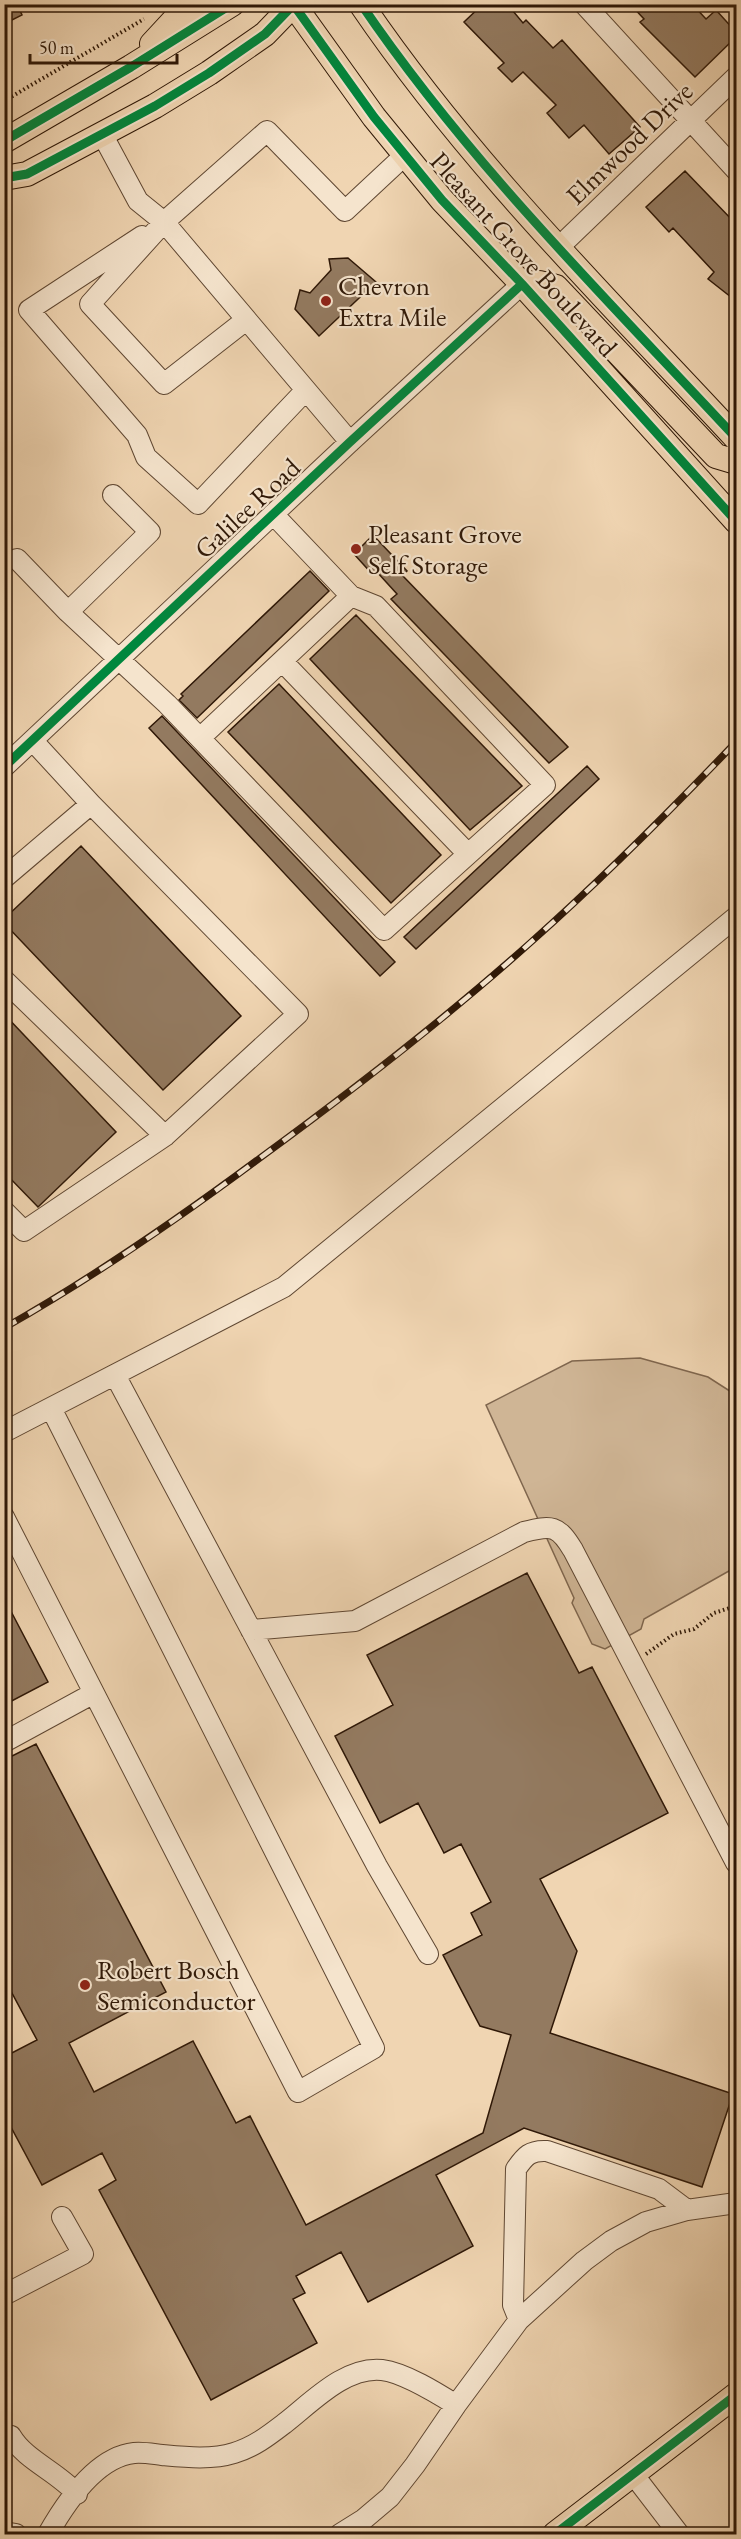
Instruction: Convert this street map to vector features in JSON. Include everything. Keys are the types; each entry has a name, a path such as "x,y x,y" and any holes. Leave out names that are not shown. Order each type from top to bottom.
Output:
{"main road":[{"path":"131,67 189,4"},
{"path":"4,141 131,67 232,4"},
{"name":"Pleasant Grove Boulevard","path":"361,4 447,119 494,176 736,438"},
{"path":"4,178 27,174 155,106 265,34 293,5"},
{"name":"Pleasant Grove Boulevard","path":"293,5 404,156 484,247 522,284 736,521"},
{"path":"522,284 539,283 555,287 716,456 736,462"},
{"path":"555,2535 736,2395"}],"street":[{"path":"584,4 736,170"},
{"name":"Elmwood Drive","path":"559,247 736,77"},
{"path":"246,320 164,384 90,304 164,222 267,131 345,212 404,156"},
{"path":"102,135 138,201 164,222 350,442"},
{"path":"164,222 29,310 137,435 146,458 198,504 305,391"},
{"name":"Galilee Road","path":"4,768 350,442 522,284"},
{"path":"68,612 150,532 112,495"},
{"path":"16,559 119,661 167,704 384,930 544,784 376,606 351,596 273,514"},
{"path":"200,738 351,596"},
{"path":"282,661 468,854"},
{"path":"4,1211 24,1232 165,1136 298,1014 91,804 33,741"},
{"path":"4,878 91,804"},
{"path":"4,1432 284,1287 736,917"},
{"path":"4,980 165,1136"},
{"path":"115,1375 377,1866 428,1954"},
{"path":"4,1517 298,2092 374,2048 51,1408"},
{"path":"251,1630 355,1621 524,1532 541,1527 553,1528 563,1533 573,1550 736,1863"},
{"path":"4,1742 94,1693"},
{"path":"519,2320 513,2304 516,2169 524,2157 534,2151 547,2151 659,2189 687,2210"},
{"path":"340,2535 390,2497 519,2320 584,2261 611,2241 646,2222 687,2210 736,2203"},
{"path":"4,2295 82,2254 62,2217"},
{"path":"48,2535 87,2478 109,2462 134,2453 174,2457 233,2453 259,2443 340,2381 359,2373 382,2370 406,2379 456,2405"},
{"path":"11,2436 16,2445 66,2481 77,2494"},
{"path":"633,2474 679,2535"},
{"path":"4,2532 15,2535"}],"path":[{"path":"4,100 149,16"},
{"path":"631,1662 652,1651 674,1634 694,1629 714,1613 736,1606"}],"shaded area":[{"path":"640,1358 708,1377 736,1395 736,1567 644,1619 641,1629 605,1649 592,1644 572,1603 574,1598 486,1405 572,1361"}],"building":[{"path":"4,4 17,4 22,15 4,24"},
{"path":"483,4 507,4 523,23 526,20 553,48 562,40 640,127 609,154 584,125 569,138 547,113 556,105 523,72 512,82 498,68 504,63 464,22"},
{"path":"630,4 692,4 706,19 716,10 736,32 736,37 695,77 640,22 644,19"},
{"path":"685,171 736,224 736,301 708,279 714,272 673,228 669,232 646,207"},
{"name":"Chevron Extra Mile","path":"348,258 376,282 319,336 295,309 300,290 310,293 331,270 329,259"},
{"path":"373,535 407,571 402,575 568,747 549,763 391,599 397,594 377,572 373,575 354,554"},
{"path":"310,571 329,591 197,718 179,700 183,696 181,694"},
{"path":"356,615 522,786 470,830 310,659"},
{"path":"279,684 441,855 391,903 228,732"},
{"path":"162,716 395,962 380,976 149,728"},
{"path":"587,766 599,779 416,949 404,937"},
{"path":"81,846 241,1016 163,1090 4,923 4,919"},
{"path":"4,1014 116,1132 38,1207 4,1172"},
{"name":"Robert Bosch Semiconductor","path":"527,1573 579,1673 592,1667 668,1813 540,1879 577,1951 550,2033 733,2094 702,2187 524,2128 436,2175 473,2246 368,2302 341,2252 296,2276 305,2293 293,2299 317,2343 211,2400 99,2190 116,2180 102,2153 42,2185 4,2114 4,2057 37,2040 4,1978 4,1760 36,1744 166,1992 69,2043 94,2092 193,2041 236,2123 250,2116 306,2225 483,2133 511,2035 480,2026 443,1955 482,1935 471,1913 491,1902 461,1844 444,1853 418,1803 380,1823 335,1736 393,1705 367,1655"},
{"path":"4,1598 48,1682 4,1705"}],"railway":[{"path":"4,1328 135,1247 329,1107 398,1054 530,943 661,819 736,742"}],"cycle path":[{"path":"4,141 131,67 232,4"},
{"path":"293,4 374,117 442,200 522,284 736,521"},
{"path":"4,178 27,174 155,106 209,73 265,34 294,4"},
{"path":"361,4 403,63 493,175 589,282 736,438"},
{"path":"4,767 522,284"},
{"path":"555,2534 736,2395"}],"place":[{"name":"Chevron Extra Mile","path":"326,301"},
{"name":"Pleasant Grove Self Storage","path":"356,549"},
{"name":"Robert Bosch Semiconductor","path":"85,1985"}]}
